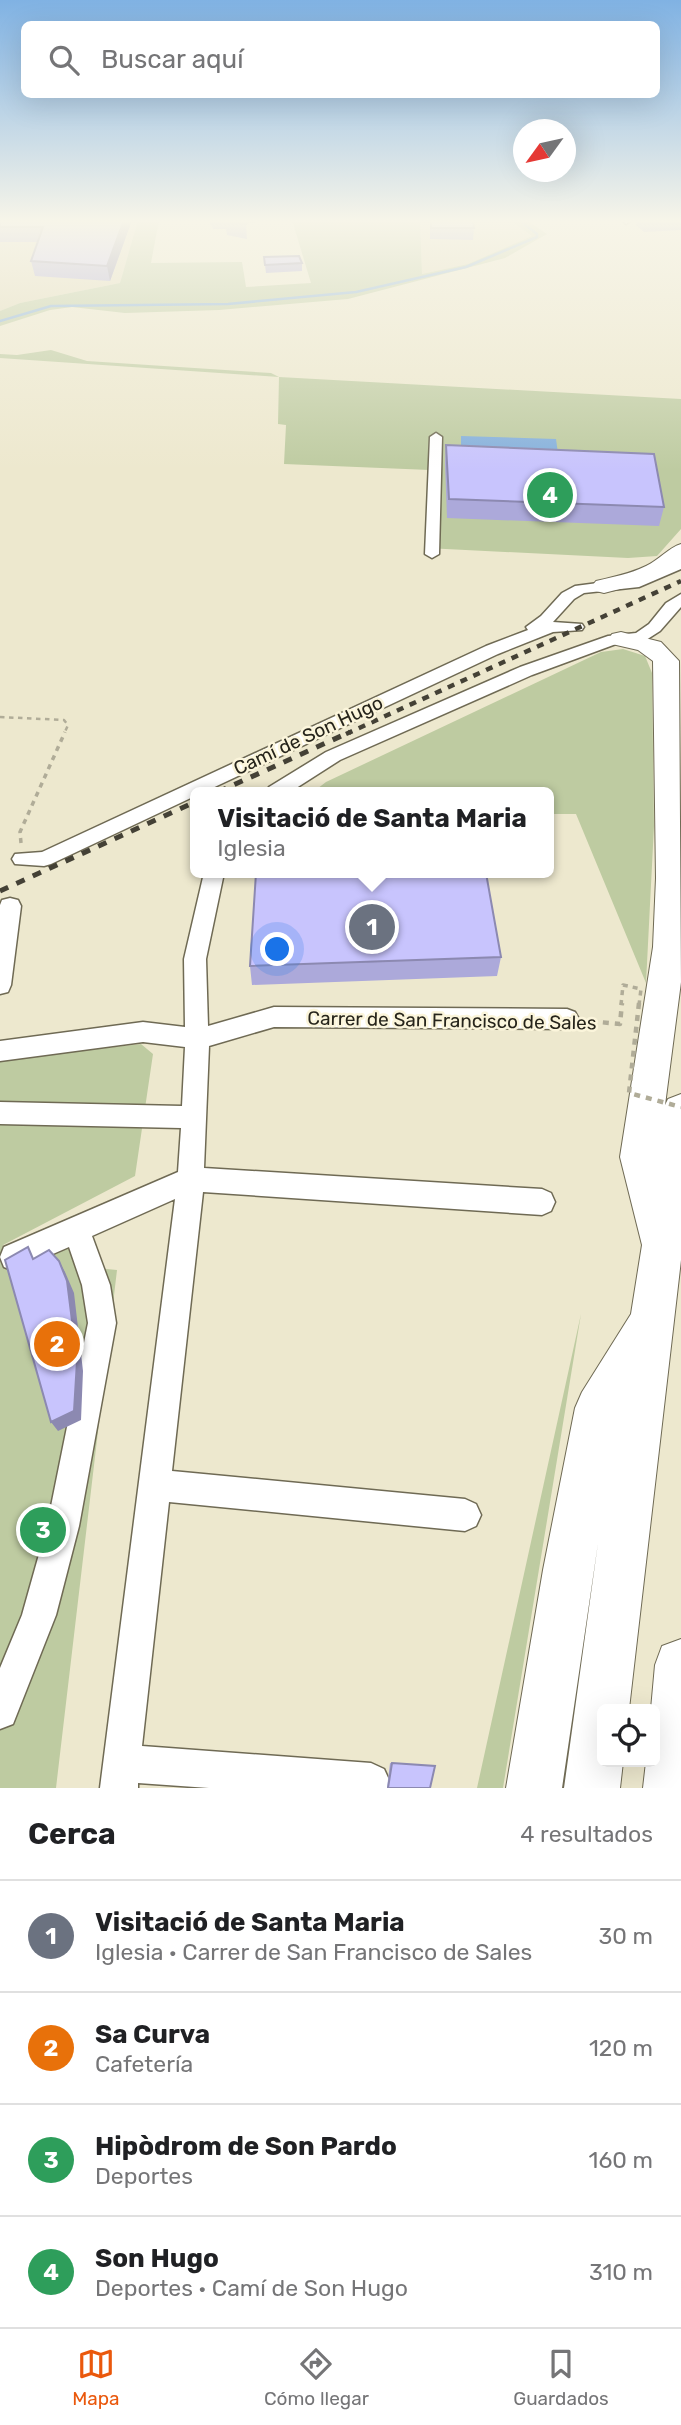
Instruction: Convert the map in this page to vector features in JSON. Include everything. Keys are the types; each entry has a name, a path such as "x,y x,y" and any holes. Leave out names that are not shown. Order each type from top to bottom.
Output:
{"highway":[{"path":"604,586 634,580 668,562 681,551"},
{"path":"617,639 653,647 666,661 672,878 669,947 639,1157 662,1250"},
{"path":"592,1788 607,1649 681,1109"},
{"path":"534,1788 568,1570 598,1408 652,1317"},
{"path":"671,1788 681,1665"}],"street":[{"path":"432,554 436,437"},
{"path":"492,650 547,620 564,600 580,589 639,582 681,565"},
{"path":"526,671 617,639 648,634 656,628 670,607 681,599"},
{"path":"284,787 332,756 526,671 576,645 582,635 579,628 566,616 564,600"},
{"name":"Camí de Son Hugo","path":"198,787 492,650 551,627 579,628"},
{"path":"579,628 617,639"},
{"name":"Camí de Son Hugo","path":"22,859 44,859 190,791"},
{"path":"213,878 195,958 197,1039 191,1180 121,1776 371,1782"},
{"path":"0,985 10,906"},
{"name":"Carrer de San Francisco de Sales","path":"0,1051 143,1032 197,1039 274,1017 567,1019"},
{"path":"0,1112 193,1116"},
{"path":"14,1257 191,1180 542,1202"},
{"path":"0,1712 39,1615 63,1526 102,1322 96,1285 76,1229"},
{"path":"157,1485 465,1515"}],"path":[{"path":"0,717 64,720 68,724 20,832 22,859"},
{"name":"Carrer de San Francisco de Sales","path":"567,1019 620,1024 623,985 641,989 629,1093 681,1109"}],"shaded area":[{"path":"0,303 19,303 0,311"}],"green space":[{"path":"19,303 296,303 219,310 125,313 72,307 50,310 0,326 0,311"},
{"path":"51,350 87,361 271,373 279,377 0,358 0,354 17,355"},
{"path":"279,377 681,399 681,529 657,556 628,558 426,548 430,470 284,464 286,425 278,424"},
{"path":"623,649 645,656 652,673 654,826 646,983 576,814 554,814 554,787 320,787 601,652"},
{"path":"141,1044 153,1054 135,1176 3,1245 13,1272 69,1247 96,1268 117,1270 56,1788 0,1788 0,1060"},
{"path":"581,1314 503,1788 477,1788"}],"water":[{"path":"461,436 556,439 559,461 461,458"}],"building":[{"path":"446,445 654,454 664,507 449,499"},
{"path":"256,878 487,878 501,957 250,966"},
{"path":"28,1247 33,1259 49,1250 59,1261 67,1281 77,1361 74,1411 51,1422 5,1260"},
{"path":"392,1763 435,1766 430,1788 388,1788"}],"waterway":[{"path":"0,321 51,306 234,303"}],"railway":[{"path":"346,734 681,581"},
{"path":"229,787 350,732"},
{"path":"0,891 190,804"}],"place":[{"name":"Son Hugo","path":"550,495"},
{"name":"Visitació de Santa Maria","path":"372,927"},
{"name":"Sa Curva","path":"57,1344"},
{"name":"Hipòdrom de Son Pardo","path":"43,1530"}]}
